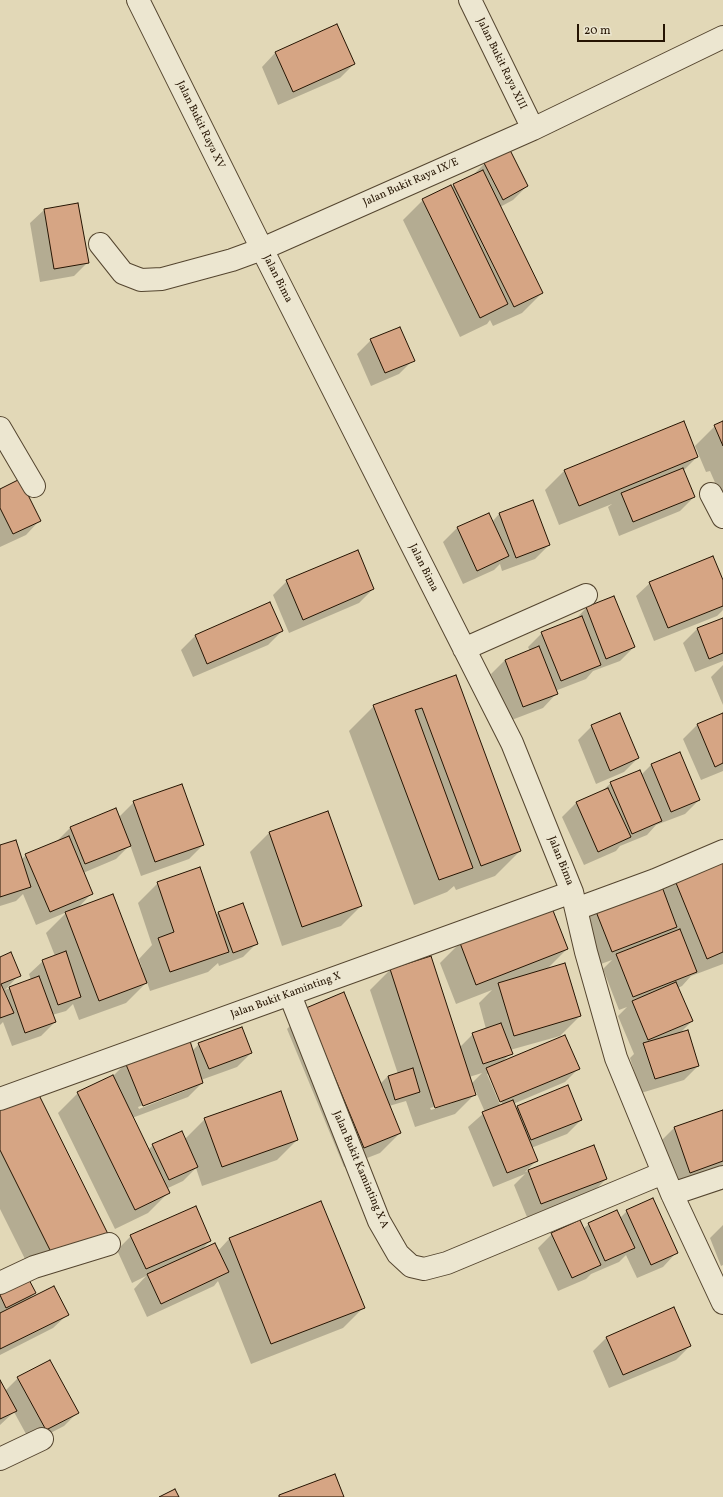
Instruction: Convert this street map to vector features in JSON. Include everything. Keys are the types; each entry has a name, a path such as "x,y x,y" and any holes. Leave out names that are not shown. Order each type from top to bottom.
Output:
{"street":[{"name":"Jalan Bukit Raya XV","path":"138,0 262,250"},
{"name":"Jalan Bukit Raya XIII","path":"470,0 533,129"},
{"name":"Jalan Bukit Raya IX/E","path":"100,244 124,273 141,280 162,279 232,260 262,250 533,129 723,37"},
{"name":"Jalan Bima","path":"262,250 512,743 574,900 586,952 616,1058 672,1194 723,1303"},
{"path":"0,428 34,486"},
{"path":"712,494 723,517"},
{"path":"464,649 586,595"},
{"name":"Jalan Bukit Kaminting X","path":"0,1099 290,995 574,900 655,880 723,851"},
{"name":"Jalan Bukit Kaminting X A","path":"290,995 379,1221 398,1254 411,1266 424,1269 447,1263 663,1172"},
{"path":"672,1194 723,1177"},
{"path":"0,1283 34,1268 109,1244"},
{"path":"0,1459 42,1439"}],"building":[{"path":"337,24 355,64 293,92 275,52"},
{"path":"510,150 528,186 503,200 484,163"},
{"path":"483,170 543,293 514,307 453,184"},
{"path":"451,185 508,304 480,318 422,199"},
{"path":"78,203 89,263 54,269 44,209"},
{"path":"400,327 415,361 385,373 370,339"},
{"path":"684,421 698,457 579,506 564,470"},
{"path":"723,421 723,446 714,425"},
{"path":"683,468 695,497 633,522 621,493"},
{"path":"20,479 41,521 13,534 0,508 0,489"},
{"path":"533,500 550,545 516,558 499,513"},
{"path":"489,513 509,556 477,571 457,527"},
{"path":"358,550 374,589 303,620 286,580"},
{"path":"713,556 723,580 723,606 668,628 649,582"},
{"path":"614,596 635,647 606,659 586,607"},
{"path":"270,602 283,631 207,664 195,635"},
{"path":"582,616 601,665 561,681 541,632"},
{"path":"723,618 723,653 709,659 697,628"},
{"path":"539,646 558,694 523,707 505,660"},
{"path":"456,675 521,851 481,866 422,708 415,710 473,868 439,880 373,705"},
{"path":"620,713 639,758 610,771 591,725"},
{"path":"723,713 723,763 715,767 697,724"},
{"path":"680,752 700,800 671,812 651,764"},
{"path":"640,770 662,821 632,834 610,782"},
{"path":"182,784 204,845 155,862 133,801"},
{"path":"608,788 631,837 598,852 576,802"},
{"path":"116,808 131,846 85,864 70,827"},
{"path":"328,811 362,906 302,927 269,832"},
{"path":"69,836 93,894 50,912 25,854"},
{"path":"16,840 31,887 0,897 0,845"},
{"path":"723,858 723,952 707,959 674,878"},
{"path":"200,867 229,952 170,972 158,938 174,932 157,882"},
{"path":"661,884 677,927 612,952 595,909"},
{"path":"113,894 147,983 99,1001 65,912"},
{"path":"243,903 258,944 233,953 218,912"},
{"path":"552,908 568,949 476,985 460,943"},
{"path":"680,929 697,972 633,997 616,954"},
{"path":"66,951 81,997 58,1005 42,960"},
{"path":"11,952 21,976 1,984 14,1013 0,1018 0,957"},
{"path":"431,956 476,1095 435,1108 390,969"},
{"path":"565,963 581,1016 514,1036 498,983"},
{"path":"39,976 56,1022 25,1033 9,987"},
{"path":"676,982 693,1021 648,1040 632,1001"},
{"path":"344,992 401,1133 364,1148 306,1008"},
{"path":"501,1023 513,1054 483,1064 472,1033"},
{"path":"242,1027 252,1053 209,1069 198,1043"},
{"path":"688,1030 699,1066 655,1079 643,1043"},
{"path":"565,1035 580,1069 500,1102 486,1068"},
{"path":"190,1041 203,1083 143,1106 125,1062"},
{"path":"413,1068 420,1092 395,1100 388,1076"},
{"path":"113,1075 170,1193 135,1210 77,1092"},
{"path":"568,1085 582,1120 531,1140 517,1106"},
{"path":"36,1089 108,1234 55,1260 0,1150 0,1107"},
{"path":"281,1091 298,1140 222,1167 204,1118"},
{"path":"513,1100 538,1161 507,1173 482,1112"},
{"path":"723,1110 723,1161 690,1173 674,1127"},
{"path":"182,1131 198,1167 169,1180 152,1144"},
{"path":"594,1145 607,1179 541,1204 528,1170"},
{"path":"653,1198 678,1253 651,1265 626,1210"},
{"path":"321,1201 365,1308 271,1344 229,1238"},
{"path":"196,1206 211,1241 146,1269 130,1235"},
{"path":"617,1210 635,1248 605,1261 588,1223"},
{"path":"580,1220 601,1265 572,1278 551,1233"},
{"path":"215,1243 229,1272 161,1304 147,1274"},
{"path":"26,1274 36,1293 6,1308 0,1295 0,1287"},
{"path":"54,1286 69,1315 0,1349 0,1313"},
{"path":"674,1307 691,1346 623,1375 606,1337"},
{"path":"50,1360 79,1413 46,1430 17,1377"},
{"path":"0,1380 17,1411 0,1419"},
{"path":"335,1474 344,1497 279,1497 279,1495"},
{"path":"175,1489 179,1497 159,1497"}]}
